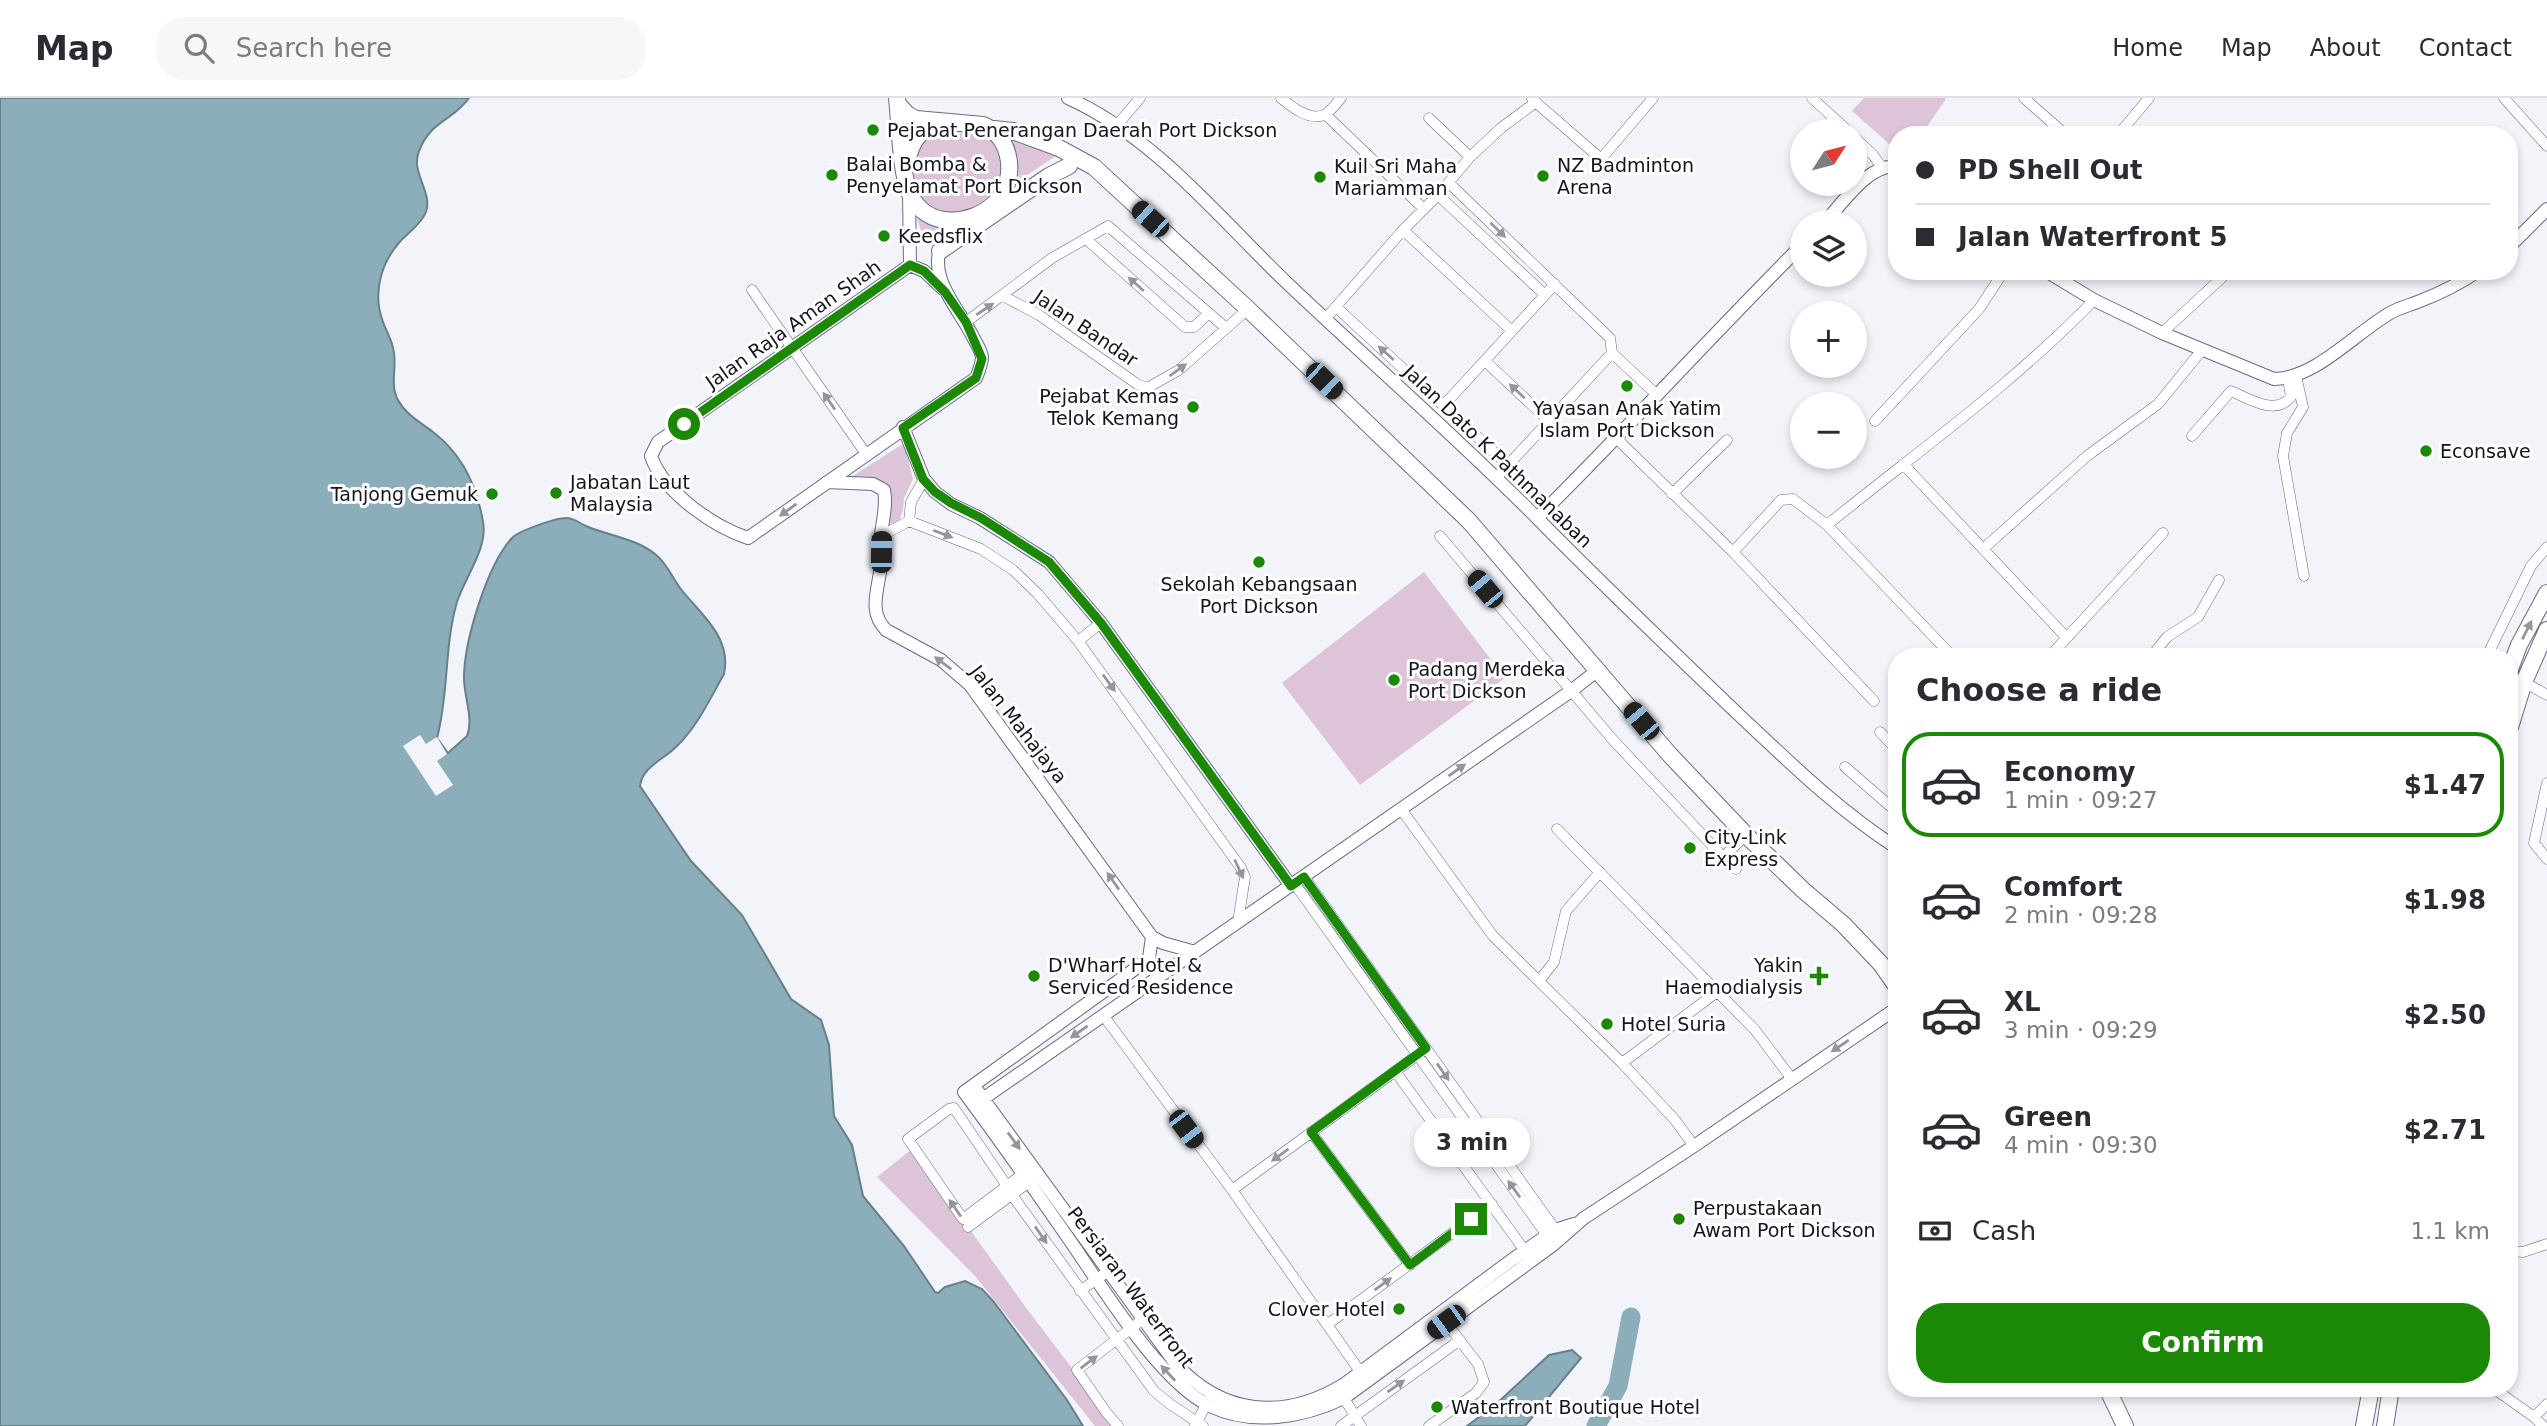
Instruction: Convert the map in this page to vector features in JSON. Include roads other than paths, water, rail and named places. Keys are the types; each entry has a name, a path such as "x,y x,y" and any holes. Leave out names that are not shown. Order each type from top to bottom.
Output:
{"main road":[{"path":"897,101 907,114 916,119 983,125 1013,131 1059,148 1094,167 1248,309 1469,521 1670,755 1746,835 1843,924 1888,974"},
{"path":"897,101 909,192 915,204 931,216 954,222 968,220 1045,171 1055,167 1094,167"},
{"path":"905,170 912,144 923,130 941,122"},
{"path":"993,129 1006,148 1009,160 1006,181 996,202"},
{"path":"940,251 1049,176 1069,166"},
{"path":"2518,648 2547,593"},
{"path":"2518,678 2547,630"},
{"path":"2111,1397 2125,1426"},
{"path":"2364,1426 2369,1397"},
{"path":"2385,1426 2390,1397"}],"street":[{"name":"Jalan Dato K Pathmanaban","path":"1068,98 1118,124 1163,163 1496,478 1624,607 1755,730 1823,792 1888,837"},
{"path":"1118,124 1140,98"},
{"path":"1281,98 1302,113 1314,116 1325,114 1341,98"},
{"path":"1326,318 1449,183 1470,156 1533,100 1601,159 1653,98"},
{"path":"1812,98 1835,119"},
{"path":"2024,98 2056,126"},
{"path":"2126,126 2149,98"},
{"path":"2504,98 2547,146"},
{"path":"1325,114 1424,209"},
{"path":"1429,118 1470,156"},
{"path":"1867,151 1882,167"},
{"path":"1836,210 1867,177 1882,167 1888,167"},
{"path":"1449,183 1610,338 1612,353 1657,395"},
{"name":"Jalan Raja Aman Shah","path":"826,482 748,538 723,529 664,481 654,465 651,452 658,442 910,265 909,192"},
{"path":"1438,195 1545,295"},
{"path":"2518,238 2547,209"},
{"path":"945,292 937,261 940,251 948,235 968,220"},
{"name":"Jalan Bandar","path":"966,322 1052,258 1108,226 1226,328"},
{"path":"1404,230 1512,331"},
{"path":"1086,239 1185,327 1194,327 1208,314"},
{"path":"1537,518 1617,439 1790,257"},
{"path":"826,482 976,378 982,359 966,322 945,292 924,271 910,265"},
{"path":"1875,421 1979,309 1998,280"},
{"path":"2061,280 2094,300 2162,332 2274,379 2292,377 2314,369 2353,337 2393,311 2454,287 2464,280"},
{"path":"2162,332 2219,280"},
{"path":"1444,405 1555,284"},
{"path":"751,290 866,454"},
{"name":"Jalan Bandar","path":"1003,296 1039,315 1137,384 1147,388 1179,370 1248,309"},
{"path":"1827,525 2025,366 2094,300"},
{"path":"1336,307 1508,465"},
{"path":"1983,549 2087,456 2158,404 2202,350"},
{"path":"1496,478 1612,353"},
{"path":"1485,361 1549,421"},
{"path":"2192,436 2231,391 2266,407 2287,402 2291,397 2292,377"},
{"path":"2292,377 2302,407 2287,433 2283,456 2304,576"},
{"path":"903,428 923,479 951,503 981,518 1049,562 1101,623 1422,1051 1554,1237"},
{"path":"1617,439 1733,552 1874,701"},
{"path":"1672,494 1727,440"},
{"path":"1903,464 2066,637"},
{"path":"909,521 911,502 923,479"},
{"path":"826,482 873,484 881,487 886,498 881,536"},
{"path":"1733,552 1781,500 1793,499 1827,525 1944,648"},
{"path":"881,536 909,521 981,549 1013,570 1058,615 1241,868 1245,877 1238,922"},
{"path":"2057,648 2163,533"},
{"name":"Jalan Mahajaya","path":"881,536 881,569 875,604 880,623 886,630 941,660 970,685 1152,937"},
{"path":"1440,536 1571,691 1679,812 1736,869"},
{"path":"2491,648 2531,566 2547,547"},
{"path":"2158,648 2167,637 2198,617 2219,580"},
{"path":"1078,641 1101,623"},
{"path":"1195,951 1163,943 1152,937 1149,958 964,1092 978,1102 1571,691 1598,670"},
{"path":"2518,680 2547,695"},
{"path":"1880,732 1888,740"},
{"path":"1845,767 1888,804"},
{"path":"2547,783 2534,843 2547,859"},
{"path":"1401,809 1488,930 1622,1063 1675,1120 1694,1146"},
{"path":"1557,829 1755,1030 1792,1079"},
{"path":"1723,857 1746,835"},
{"path":"1539,981 1554,962 1566,911 1600,872"},
{"path":"1622,1063 1717,992"},
{"name":"Persiaran Waterfront","path":"1209,1399 1245,1407 1278,1407 1322,1397 1363,1376 1554,1237 1888,1014"},
{"path":"1103,1015 1232,1190 1363,1376"},
{"path":"1232,1190 1422,1051"},
{"path":"1395,1071 1525,1251"},
{"name":"Persiaran Waterfront","path":"978,1102 1137,1324 1209,1399 1226,1413 1260,1419 1305,1413 1344,1398 1363,1376"},
{"path":"1009,1191 963,1219 908,1139 954,1108 1009,1191 1154,1391 1198,1425 1209,1399"},
{"path":"1311,1132 1410,1265"},
{"path":"968,1227 1028,1174"},
{"path":"1328,1324 1492,1204"},
{"name":"Persiaran Waterfront","path":"1443,1318 1525,1251 1554,1237"},
{"path":"2518,1252 2547,1244"},
{"path":"1080,1291 1102,1276"},
{"path":"1429,1426 1476,1393 1484,1382 1478,1364 1443,1318"},
{"path":"1118,1426 1077,1370 1137,1324"},
{"path":"1340,1426 1460,1340"},
{"path":"2506,1397 2543,1426"},
{"path":"1344,1398 1361,1426"},
{"path":"2534,1417 2547,1404"}],"water":[{"path":"0,98 469,98 430,133 419,151 417,167 427,197 426,212 421,221 401,240 387,261 380,279 378,299 394,354 395,394 409,414 443,441 460,461 477,496 483,522 484,532 479,552 457,602 453,619 437,738 448,753 467,736 469,715 464,678 468,645 486,585 494,566 512,538 538,525 569,518 639,544 659,557 680,588 713,627 723,649 724,674 697,722 676,747 649,769 640,786 691,861 742,915 791,999 821,1020 829,1045 834,1116 852,1145 863,1196 904,1246 935,1292 965,1281 982,1289 1067,1400 1083,1426 0,1426"},
{"path":"1572,1350 1581,1358 1525,1426 1467,1426 1494,1406 1549,1355"}],"waterway":[{"path":"1596,1426 1618,1386 1631,1317"}],"place":[{"name":"Pejabat Penerangan Daerah Port Dickson","path":"873,130"},
{"name":"Balai Bomba & Penyelamat Port Dickson","path":"832,175"},
{"name":"NZ Badminton Arena","path":"1543,176"},
{"name":"Kuil Sri Maha Mariamman","path":"1320,177"},
{"name":"Keedsflix","path":"884,236"},
{"name":"Yayasan Anak Yatim Islam Port Dickson","path":"1627,386"},
{"name":"Pejabat Kemas Telok Kemang","path":"1193,407"},
{"name":"Econsave","path":"2426,451"},
{"name":"Jabatan Laut Malaysia","path":"556,493"},
{"name":"Tanjong Gemuk","path":"492,494"},
{"name":"Sekolah Kebangsaan Port Dickson","path":"1259,562"},
{"name":"Padang Merdeka Port Dickson","path":"1394,680"},
{"name":"City-Link Express","path":"1690,848"},
{"name":"D'Wharf Hotel & Serviced Residence","path":"1034,976"},
{"name":"Yakin Haemodialysis","path":"1819,976"},
{"name":"Hotel Suria","path":"1607,1024"},
{"name":"Perpustakaan Awam Port Dickson","path":"1679,1219"},
{"name":"Clover Hotel","path":"1399,1309"},
{"name":"Waterfront Boutique Hotel","path":"1437,1407"}]}
